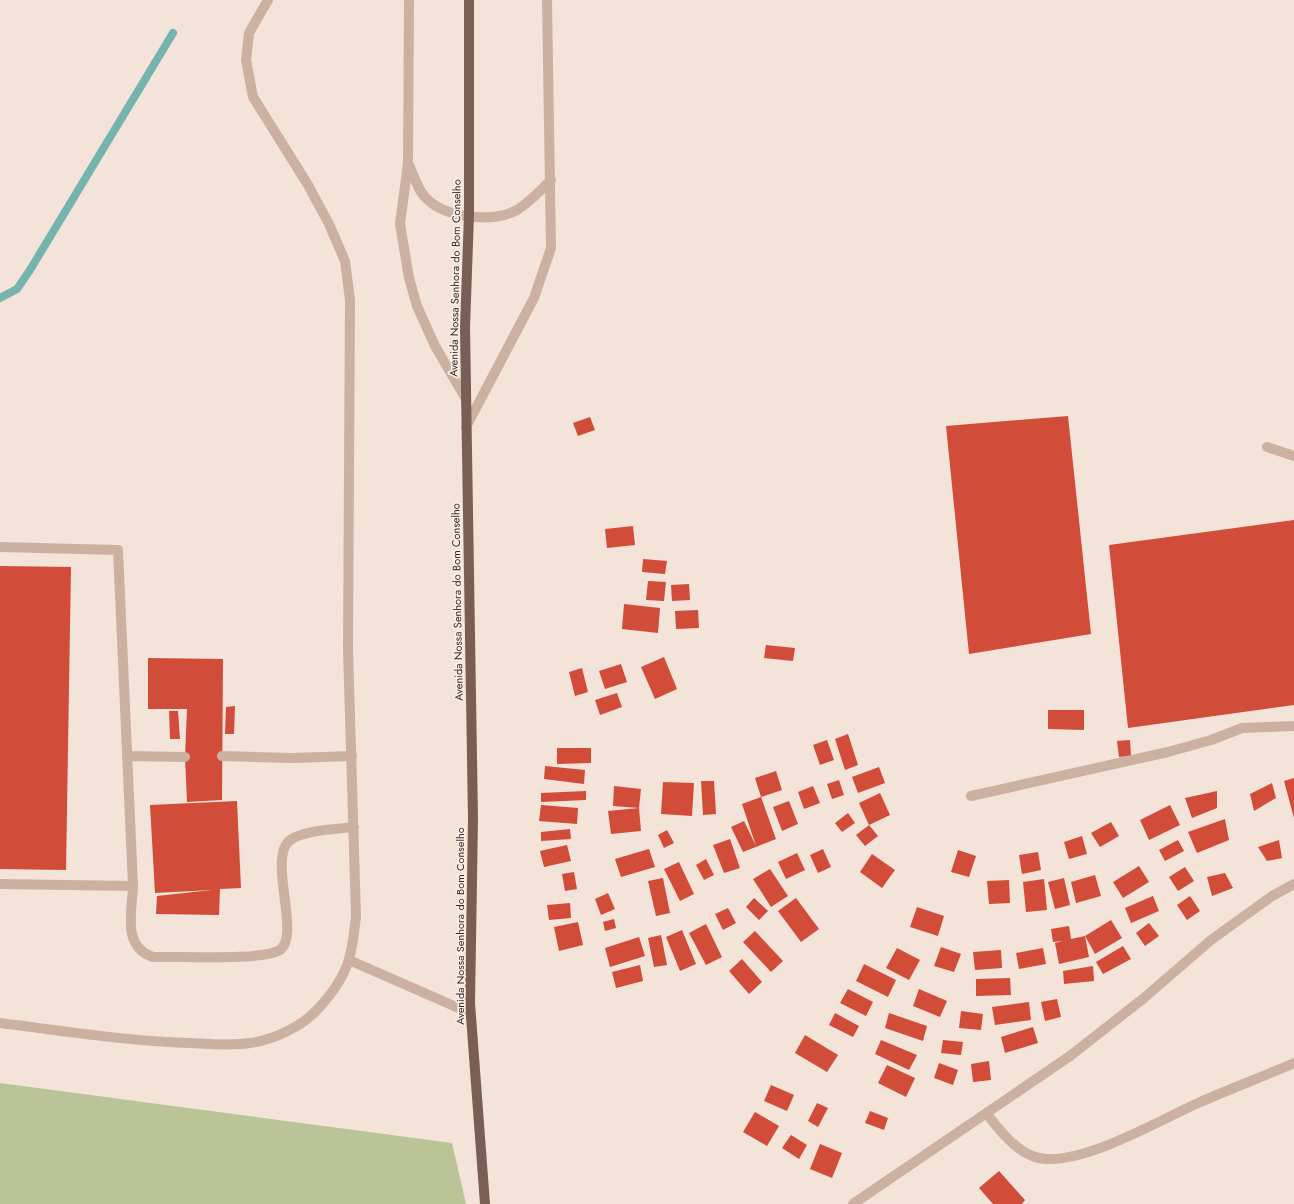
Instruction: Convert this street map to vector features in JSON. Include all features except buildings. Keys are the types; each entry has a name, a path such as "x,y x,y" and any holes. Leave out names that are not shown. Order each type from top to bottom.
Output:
{"main road":[{"name":"Avenida Nossa Senhora do Bom Conselho","path":"469,0 469,216 465,328 473,819 470,1013 485,1204"}],"street":[{"path":"0,1023 107,1037 167,1042 223,1045 251,1043 279,1035 298,1026 317,1011 335,989 349,960 356,917 348,649 350,300 345,261 329,224 308,185 253,97 246,60 249,33 268,0"},
{"path":"409,0 408,163 400,224 409,278 417,306 432,340 466,399"},
{"path":"466,427 534,298 547,265 551,248 547,0"},
{"path":"408,163 418,186 426,198 439,207 469,216 492,218 511,212 526,204 551,180"},
{"path":"1267,447 1294,456"},
{"path":"0,547 118,550 133,886 132,938 136,947 144,954 153,957 268,955 281,949 287,939 282,852 288,841 300,834 354,827"},
{"path":"971,796 1168,752 1211,740 1242,728 1294,726"},
{"path":"127,756 185,757"},
{"path":"222,756 293,758 352,756"},
{"path":"0,884 133,886"},
{"path":"852,1204 987,1114 1100,1034 1217,936 1272,896 1294,884"},
{"path":"349,960 470,1013"},
{"path":"987,1114 1011,1142 1035,1157 1052,1160 1069,1158 1103,1147 1200,1102 1294,1063"}],"green space":[{"path":"0,1083 452,1143 466,1204 0,1204"}],"waterway":[{"path":"0,298 17,289 30,270 173,33"}]}
